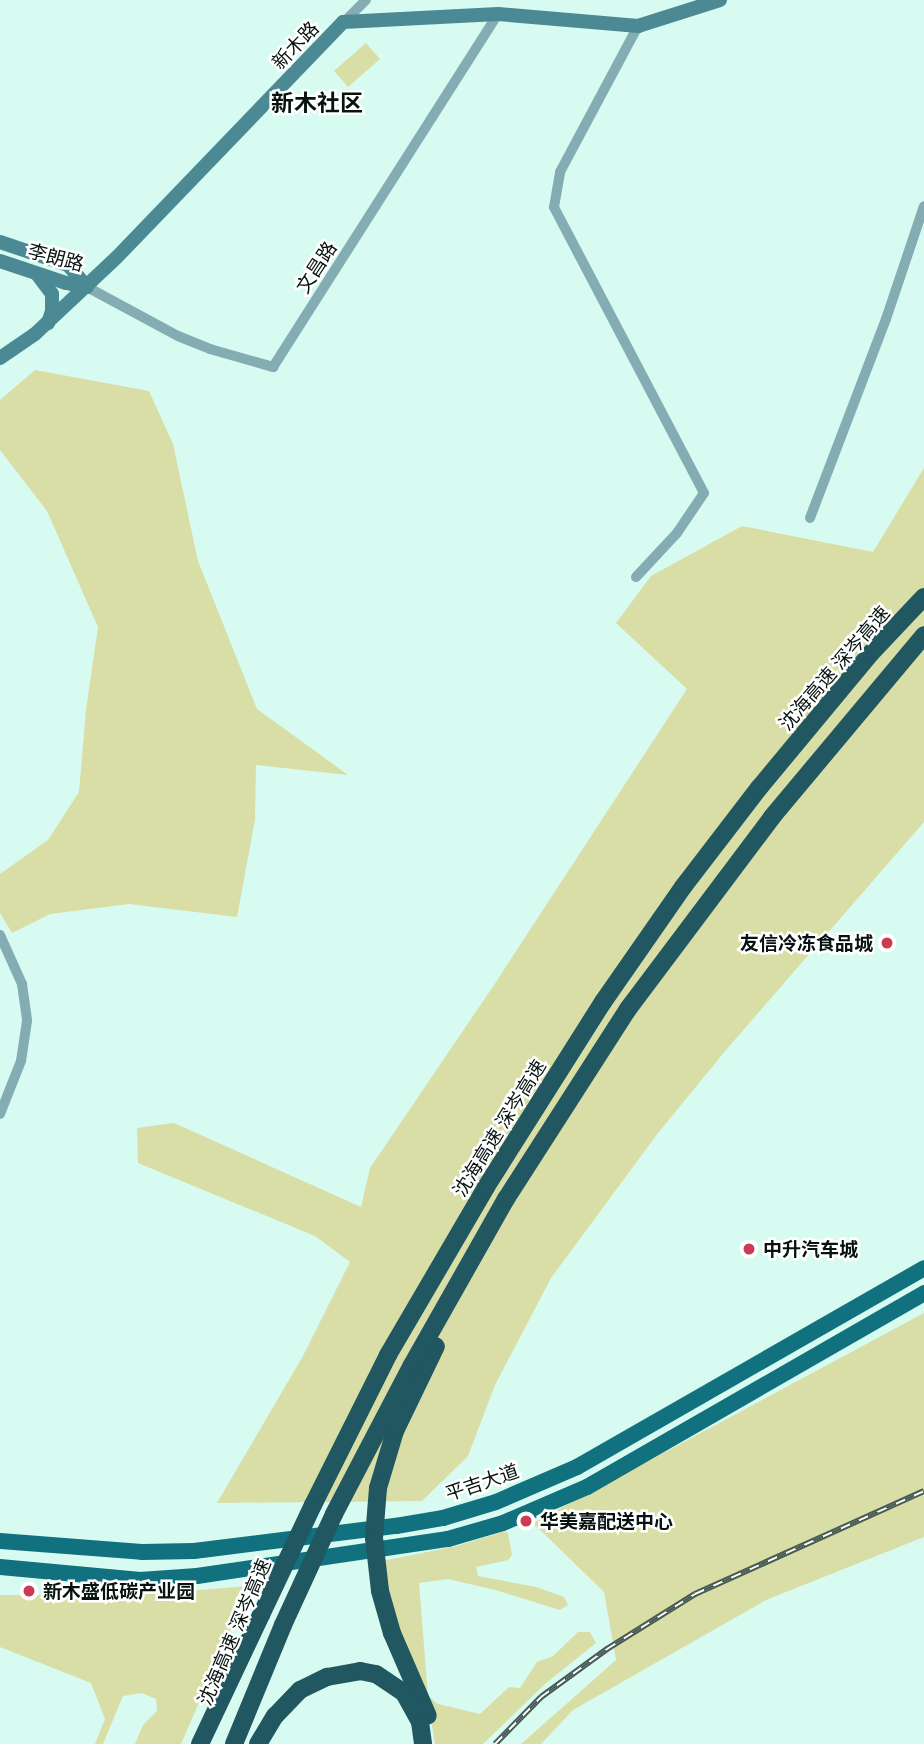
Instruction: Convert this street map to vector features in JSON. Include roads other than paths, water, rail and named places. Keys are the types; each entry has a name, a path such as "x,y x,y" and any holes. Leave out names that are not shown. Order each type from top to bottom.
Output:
{"highway":[{"name":"沈海高速 深岑高速","path":"210,1744 261,1615 313,1505 388,1355 486,1187 603,1002 682,887 759,788 871,653 924,597"},
{"path":"234,1744 283,1625 334,1514 412,1365 506,1199 628,1009 684,931 780,807 924,635"},
{"path":"432,1744 423,1702 392,1633 380,1591 374,1538 378,1488 395,1431 506,1199"},
{"path":"200,1744 261,1615"},
{"path":"258,1744 275,1716 300,1690 327,1676 360,1671 376,1674 404,1693 420,1721 423,1744"}],"main road":[{"name":"平吉大道","path":"0,1541 142,1552 194,1551 352,1533 469,1510 503,1499 577,1467 924,1268"},
{"path":"0,1567 48,1574 151,1579 197,1576 448,1539 503,1523 587,1487 924,1293"}],"street":[{"path":"343,22 366,0"},
{"name":"新木路","path":"0,358 48,323 87,286 343,22 498,14 638,26 720,0"},
{"name":"文昌路","path":"87,286 178,336 210,349 273,367 498,14"},
{"path":"636,577 677,533 704,493 554,207 560,172 638,26"},
{"path":"810,518 886,319 924,206"},
{"name":"李朗路","path":"0,242 68,265 87,286"},
{"name":"李朗路","path":"0,261 87,286"},
{"path":"36,273 52,294 52,312 48,323"},
{"path":"0,935 22,984 27,1021 21,1061 0,1114"}],"railway":[{"path":"495,1744 541,1697 607,1649 695,1594 924,1491"}],"place":[{"name":"友信冷冻食品城","path":"887,943"},
{"name":"中升汽车城","path":"749,1249"},
{"name":"华美嘉配送中心","path":"526,1521"},
{"name":"新木盛低碳产业园","path":"29,1591"}],"district":[{"name":"新木社区","path":"317,102"}]}
